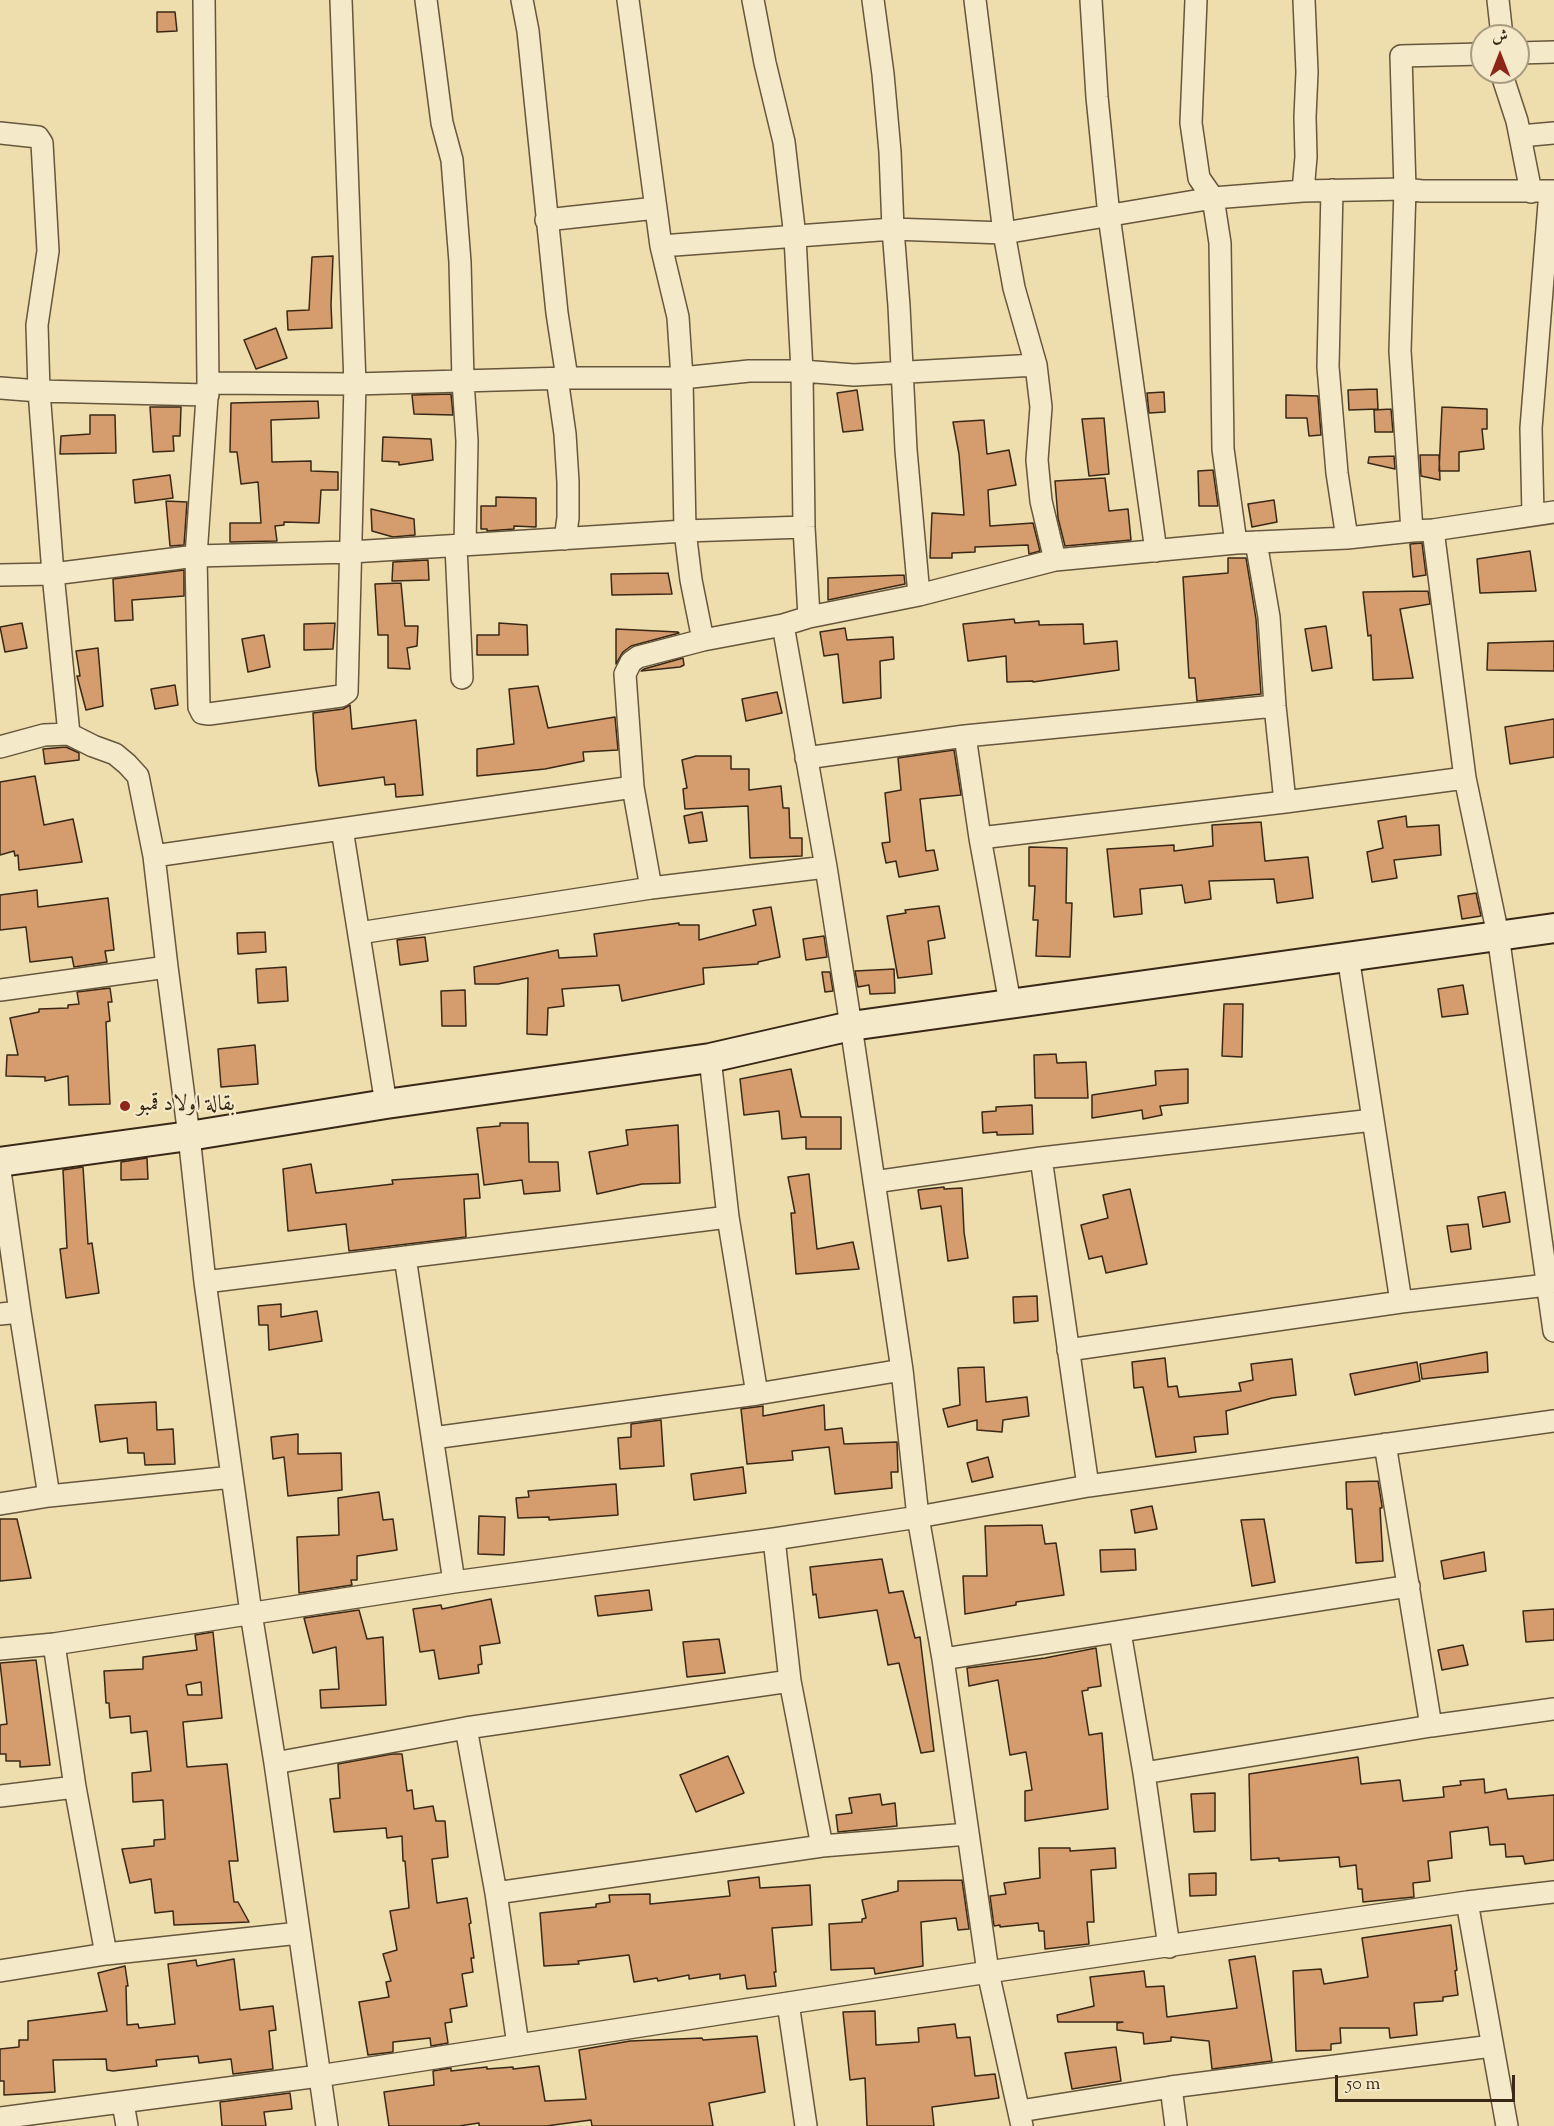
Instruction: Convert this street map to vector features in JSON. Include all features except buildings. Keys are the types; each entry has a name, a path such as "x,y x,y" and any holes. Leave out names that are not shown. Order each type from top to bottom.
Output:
{"street":[{"path":"204,0 208,389 196,556 199,707 202,713 209,714 341,696 347,692 355,384 341,0"},
{"path":"426,0 442,123 452,160 460,262 467,441 460,545 462,678"},
{"path":"522,0 528,32 557,313 568,482 568,518 565,539"},
{"path":"628,0 661,246 678,317 682,378 685,531 691,580 703,640"},
{"path":"753,0 784,142 795,237 802,371 804,527 809,617"},
{"path":"873,0 889,141 906,450 919,595"},
{"path":"975,0 1004,233 1014,288 1036,365 1041,407 1037,460 1041,501 1055,560"},
{"path":"1091,0 1097,97 1109,216 1156,551"},
{"path":"1196,0 1191,123 1199,178 1213,198 1220,243 1223,449 1246,542 1269,617 1285,802"},
{"path":"1303,191 1306,158 1307,72 1304,0"},
{"path":"1498,0 1501,24"},
{"path":"1530,53 1554,52"},
{"path":"1412,531 1400,351 1405,189 1401,56 1470,54"},
{"path":"651,888 633,787 625,674 631,662 638,657 703,640 919,595 1055,560 1246,542 1347,538 1433,530 1544,513 1531,428 1545,192 1520,136 1505,84"},
{"path":"0,133 38,137 42,143 48,250 37,325 39,391 53,574 69,734"},
{"path":"1520,136 1554,133"},
{"path":"661,246 893,230 1004,233 1213,198 1303,191 1405,189 1545,192"},
{"path":"1332,190 1328,368 1337,473 1347,538"},
{"path":"546,220 656,208"},
{"path":"0,388 39,391 208,389 562,378 682,378 749,371 802,371 854,375 1036,365"},
{"path":"0,576 53,574 196,556 351,552 685,531 804,527"},
{"path":"1433,530 1465,778 1498,935 1554,1331"},
{"path":"783,625 826,867 851,1026 902,1370 918,1517 943,1659 988,1972 1021,2119 1171,2087 1492,2046"},
{"path":"806,758 965,736 1275,706"},
{"path":"0,747 44,735 69,734 115,754 138,776 154,856 205,1282 251,1613 327,2126"},
{"path":"965,736 980,838 1010,1003"},
{"path":"980,838 1465,778"},
{"path":"154,856 633,787"},
{"path":"342,829 386,1104"},
{"path":"359,933 651,888 826,867"},
{"path":"0,1162 710,1058 851,1026 1554,928"},
{"path":"1348,956 1401,1302"},
{"path":"0,990 167,967"},
{"path":"710,1058 728,1217 758,1394"},
{"path":"874,1182 1041,1158 1373,1120"},
{"path":"1041,1158 1088,1486"},
{"path":"0,1171 10,1313 49,1496"},
{"path":"205,1282 728,1217"},
{"path":"405,1257 454,1582"},
{"path":"1068,1350 1401,1302 1547,1285"},
{"path":"434,1438 758,1394 902,1370"},
{"path":"0,1649 54,1644 454,1582 774,1539 918,1517 1088,1486 1554,1421"},
{"path":"1385,1444 1431,1726"},
{"path":"0,1504 49,1496 232,1477"},
{"path":"774,1539 790,1681 822,1846"},
{"path":"943,1659 1409,1586"},
{"path":"1120,1632 1144,1773 1169,1947"},
{"path":"54,1644 75,1787 106,1954"},
{"path":"275,1763 466,1728 790,1681"},
{"path":"1144,1773 1431,1726 1554,1709"},
{"path":"466,1728 496,1893 518,2045"},
{"path":"0,1796 75,1787"},
{"path":"496,1893 822,1846 968,1834"},
{"path":"0,2118 319,2076 988,1972 1467,1902 1554,1892"},
{"path":"1467,1902 1507,2126"},
{"path":"0,1971 106,1954 299,1933"},
{"path":"788,2003 806,2126"},
{"path":"1171,2087 1176,2126"},
{"path":"123,2103 127,2126"}],"place":[{"name":"بقالة اولاد قمبو","path":"125,1106"}]}
